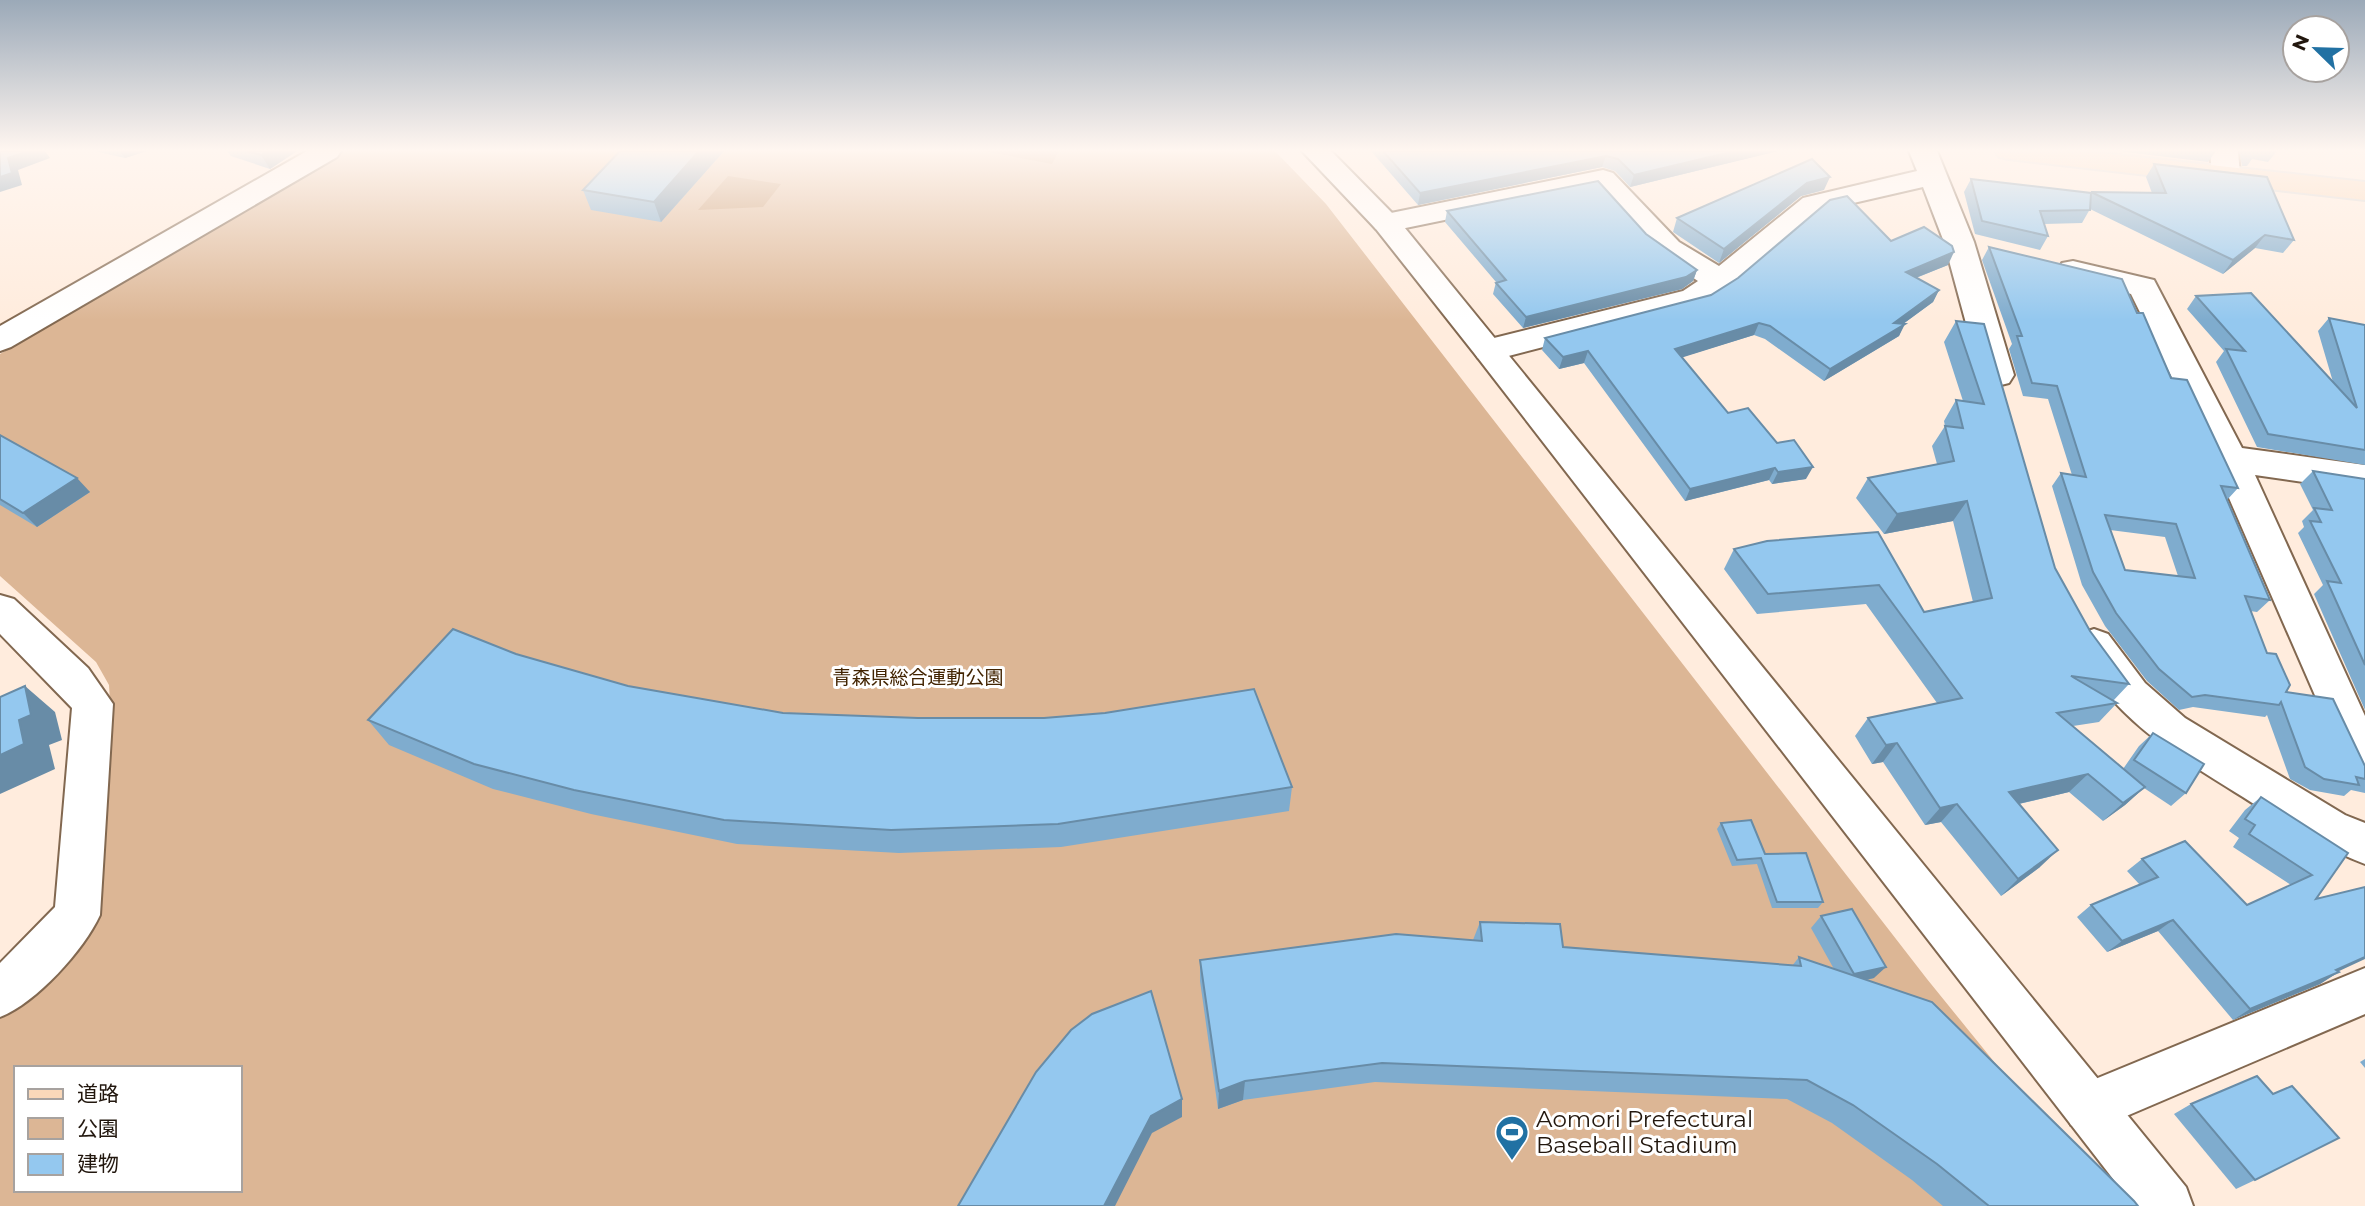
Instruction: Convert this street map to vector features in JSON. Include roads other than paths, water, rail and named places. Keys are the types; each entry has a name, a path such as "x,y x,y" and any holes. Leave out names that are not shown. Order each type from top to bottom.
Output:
{"street":[{"path":"0,340 230,207"},
{"path":"1371,207 1489,350 2167,1206"},
{"path":"1386,223 1464,207"},
{"path":"1630,207 1668,248 1720,281"},
{"path":"1489,350 1694,298 1720,281 1808,207"},
{"path":"1945,207 1959,242 2006,408"},
{"path":"1959,242 1998,251"},
{"path":"2051,264 2143,287 2230,459 2365,762"},
{"path":"2230,459 2365,478"},
{"path":"0,610 74,680 93,704 76,915 41,957 0,994"},
{"path":"2078,618 2131,695 2170,730 2330,829 2365,844"},
{"path":"2089,1107 2365,990"}],"place":[{"name":"Aomori Prefectural Baseball Stadium","path":"1512,1162"}],"park label":[{"name":"青森県総合運動公園","path":"918,677"}]}
